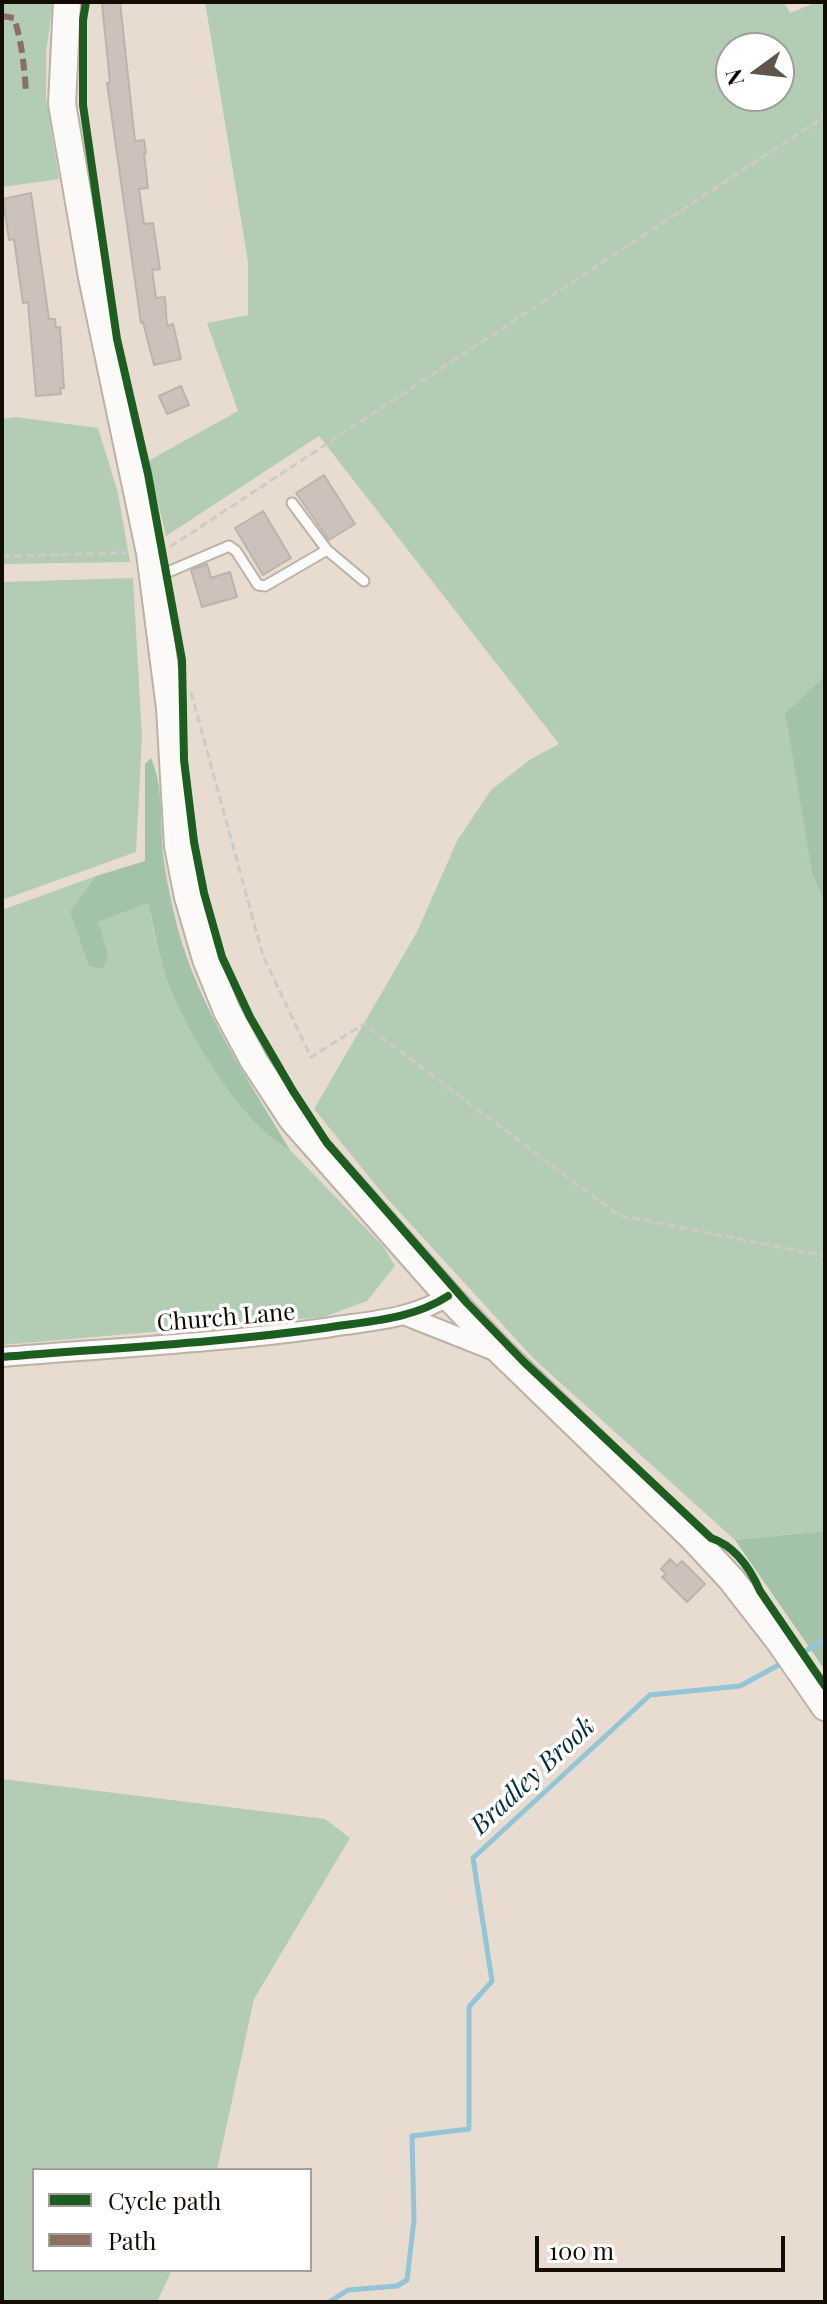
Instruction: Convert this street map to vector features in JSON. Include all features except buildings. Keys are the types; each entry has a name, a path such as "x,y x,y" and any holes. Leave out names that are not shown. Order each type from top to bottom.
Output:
{"main road":[{"path":"67,2 62,104 92,277 152,565 170,708 178,846 188,897 206,959 227,1011 254,1061 292,1119 503,1354 693,1538 731,1579 825,1707"}],"street":[{"name":"Church Lane","path":"2,1357 278,1334 406,1316 429,1309 448,1296"},
{"name":"Church Lane","path":"406,1316 503,1354"}],"lane":[{"path":"292,503 327,550 364,581"},
{"path":"152,565 229,546 236,551 258,585 265,586 327,550"}],"path":[{"path":"2,556 152,565 171,547 825,116"},
{"path":"183,703 186,689"},
{"path":"186,689 263,956 311,1057 364,1024 618,1215 825,1256"}],"green space":[{"path":"2,2 53,2 46,53 46,98 59,179 2,187"},
{"path":"205,2 784,2 790,13 825,2 825,676 785,713 812,874 825,903 825,1531 735,1540 534,1359 384,1195 314,1109 417,932 457,841 491,790 531,759 559,744 319,436 166,536 148,461 238,411 207,323 248,315 248,262"},
{"path":"16,417 98,428 118,493 130,562 2,564 2,419"},
{"path":"133,578 142,737 136,852 2,900 2,582"},
{"path":"825,676 825,903 812,874 785,713"},
{"path":"151,758 160,793 166,875 182,942 221,1034 290,1150 272,1138 236,1101 190,1031 166,978 148,903 98,922 108,954 103,969 89,966 70,911 96,876 145,861 145,764"},
{"path":"96,876 70,911 97,922 148,903 170,988 204,1055 254,1121 290,1150 383,1246 395,1266 367,1301 324,1317 2,1345 2,910"},
{"path":"825,1531 825,1670 735,1540"},
{"path":"2,1779 325,1819 350,1838 254,1999 217,2168 32,2168 32,2272 171,2272 157,2302 2,2302"}],"waterway":[{"name":"Bradley Brook","path":"798,1655 825,1640"},
{"name":"Bradley Brook","path":"329,2302 348,2290 397,2286 407,2280 414,2220 412,2136 469,2129 469,2007 492,1981 473,1858 650,1695 740,1686 786,1661"}],"marked path":[{"path":"2,16 14,18 21,45 26,91"}],"cycle path":[{"path":"86,2 83,20 83,105 117,339 148,474 182,660 184,760 194,842 222,957 250,1017 327,1143 467,1303 524,1362 711,1538 727,1546 741,1559 825,1686"},
{"path":"2,1357 325,1328 404,1315 448,1296"}]}
